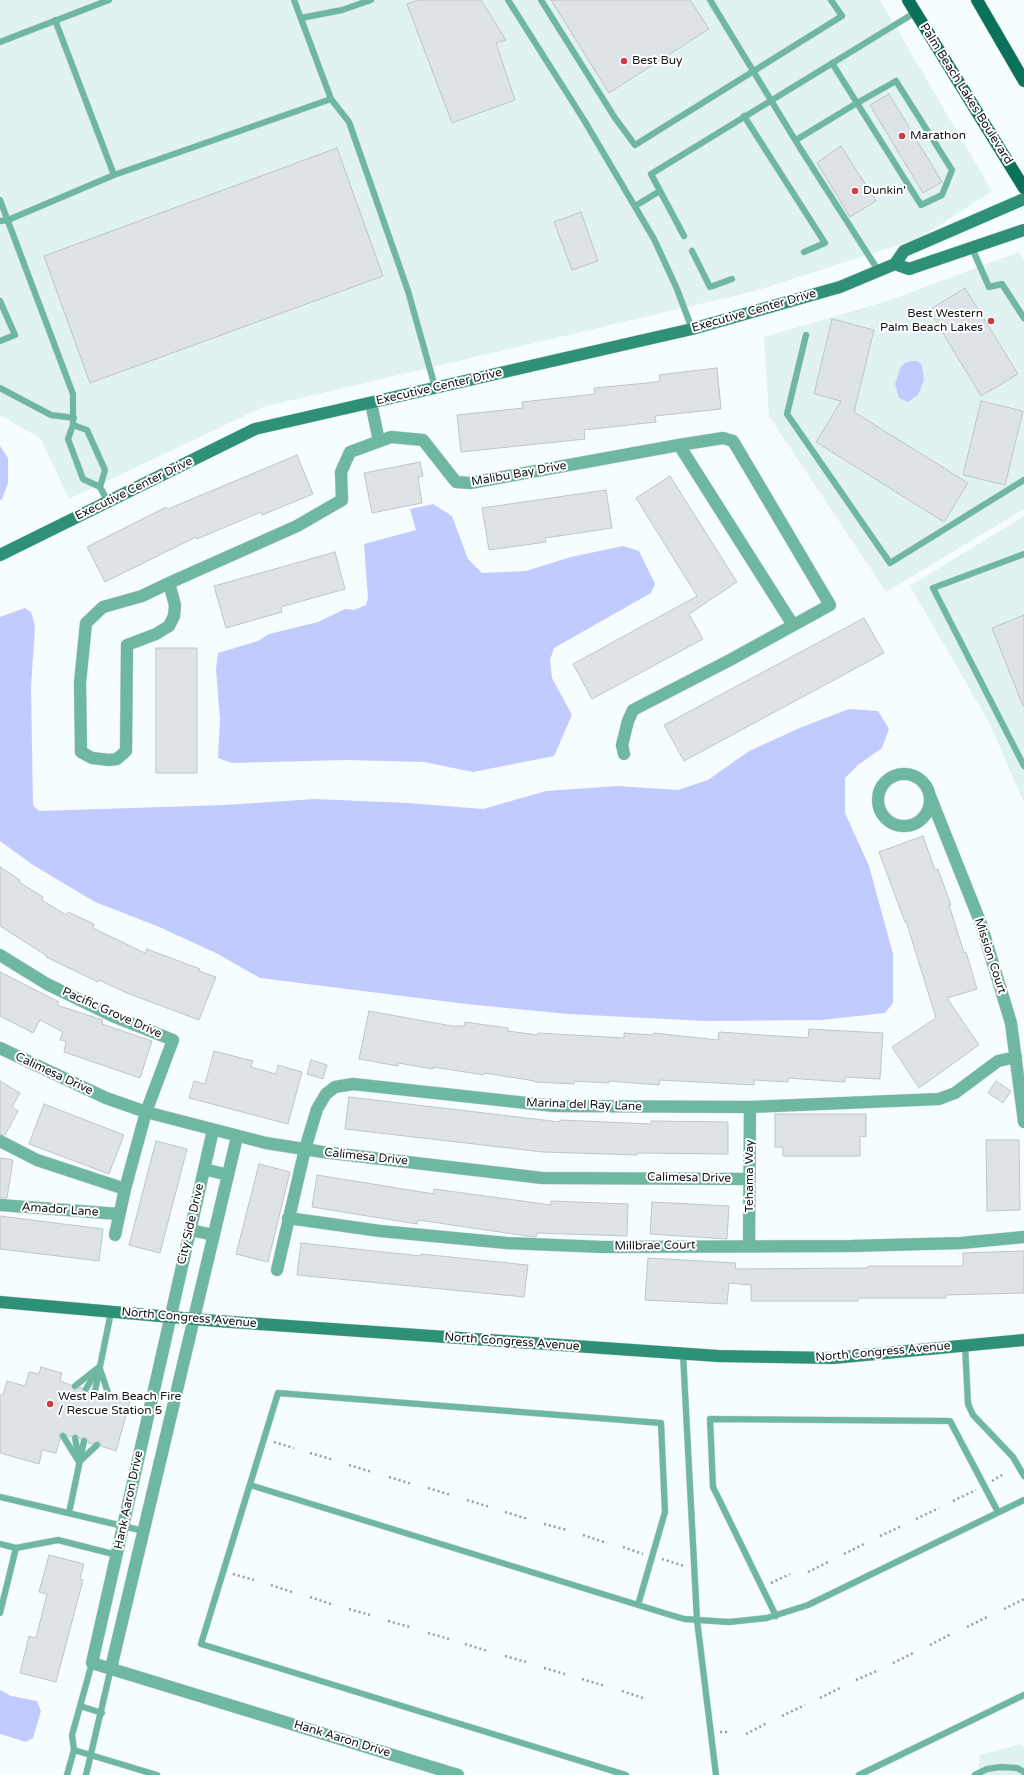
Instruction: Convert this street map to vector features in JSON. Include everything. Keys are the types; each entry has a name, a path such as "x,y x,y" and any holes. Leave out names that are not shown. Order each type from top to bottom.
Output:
{"main road":[{"name":"Palm Beach Lakes Boulevard","path":"908,0 1024,188"},
{"path":"977,0 1024,81"}],"street":[{"name":"Executive Center Drive","path":"0,555 255,429 692,329 840,287 895,264 904,251 1024,199"},
{"name":"Executive Center Drive","path":"895,264 909,269 1024,230"},
{"path":"371,403 379,441"},
{"name":"Malibu Bay Drive","path":"169,584 175,605 174,616 169,626 156,634 127,645 126,751 117,759 102,760 92,758 81,752 80,683 86,623 103,607 142,596 169,584 297,526 342,500 341,472 350,452 391,437 423,440 456,482 470,483 679,445 723,438 733,441 830,605 634,710 628,721 622,745 624,754"},
{"path":"679,445 793,625"},
{"name":"Mission Court","path":"930,796 926,813 921,820 905,826 896,825 888,821 878,807 877,798 883,782 890,777 898,774 915,776 928,788 981,924 1011,1023 1024,1122"},
{"name":"Pacific Grove Drive","path":"0,955 47,984 115,1017 173,1040 146,1112 125,1189 115,1235"},
{"name":"Calimesa Drive","path":"0,1048 106,1098 146,1112 237,1137 304,1149 542,1178 749,1179"},
{"name":"Marina del Ray Lane","path":"277,1270 304,1149 318,1108 326,1094 335,1087 353,1084 554,1106 750,1108 939,1099 956,1093 998,1061 1016,1057"},
{"name":"Tehama Way","path":"749,1245 750,1108"},
{"name":"City Side Drive","path":"170,1317 213,1130"},
{"name":"City Side Drive","path":"194,1320 237,1137"},
{"path":"0,1141 37,1160 125,1189"},
{"path":"204,1169 228,1175"},
{"name":"Amador Lane","path":"0,1205 119,1214"},
{"name":"Millbrae Court","path":"288,1218 380,1231 507,1243 603,1247 749,1245 851,1246 961,1243 1024,1237"},
{"path":"190,1230 214,1235"},
{"name":"North Congress Avenue","path":"0,1302 194,1320 683,1354 833,1358 1024,1340"},
{"name":"Hank Aaron Drive","path":"170,1317 92,1663 458,1775"},
{"name":"Hank Aaron Drive","path":"111,1668 194,1320"}],"lane":[{"path":"0,42 109,0"},
{"path":"294,0 330,99 349,122 408,291 435,387"},
{"path":"301,18 342,10 371,0"},
{"path":"508,0 654,239 678,289 692,329"},
{"path":"541,0 615,118 635,145 842,16 831,0"},
{"path":"710,0 878,270"},
{"path":"684,236 652,174 744,116 916,12"},
{"path":"55,20 114,175"},
{"path":"796,140 857,103 896,81 952,170 942,196 922,205 857,103 832,63"},
{"path":"0,221 8,220 114,175 330,99"},
{"path":"744,116 825,243 804,252"},
{"path":"635,206 660,191"},
{"path":"0,200 73,394 74,418 68,439 83,478 100,487 108,502"},
{"path":"972,248 989,287 1002,284 1024,318"},
{"path":"692,251 710,287 732,279"},
{"path":"0,301 15,335 0,341"},
{"path":"806,335 787,414 890,563 1024,480"},
{"path":"0,388 51,415 74,418"},
{"path":"73,425 87,430 105,470 100,487"},
{"path":"1024,554 933,588 1024,766"},
{"path":"95,1392 111,1312"},
{"path":"964,1345 968,1404 973,1415 1013,1457 1024,1476"},
{"path":"683,1354 697,1620 716,1775"},
{"path":"75,1386 99,1367"},
{"path":"86,1389 99,1367"},
{"path":"99,1367 109,1396"},
{"path":"626,1775 201,1644 278,1392 661,1423 665,1512 638,1605"},
{"path":"776,1616 713,1487 710,1419 950,1421 998,1512"},
{"path":"63,1436 79,1462"},
{"path":"75,1438 79,1462"},
{"path":"69,1513 84,1442"},
{"path":"79,1462 96,1445"},
{"path":"250,1485 684,1619 728,1622 776,1616 811,1603 1024,1500"},
{"path":"0,1497 144,1531"},
{"path":"0,1544 16,1548 58,1540 117,1555"},
{"path":"0,1613 16,1548"},
{"path":"67,1775 74,1750 72,1735 92,1663"},
{"path":"86,1775 92,1756 111,1668"},
{"path":"858,1775 1024,1694"},
{"path":"80,1706 102,1713"},
{"path":"74,1750 157,1775"},
{"path":"975,1775 987,1769 1000,1767 1017,1768 1024,1772"}],"path":[{"path":"264,1439 294,1448"},
{"path":"310,1453 334,1460"},
{"path":"349,1464 372,1472"},
{"path":"990,1482 1002,1475"},
{"path":"389,1477 412,1484"},
{"path":"428,1488 451,1496"},
{"path":"953,1501 976,1490"},
{"path":"467,1500 490,1507"},
{"path":"916,1519 939,1508"},
{"path":"505,1512 528,1519"},
{"path":"544,1524 567,1530"},
{"path":"880,1536 902,1526"},
{"path":"583,1535 607,1543"},
{"path":"844,1554 866,1543"},
{"path":"623,1547 646,1554"},
{"path":"662,1559 685,1566"},
{"path":"808,1572 830,1561"},
{"path":"224,1571 254,1580"},
{"path":"768,1585 790,1574"},
{"path":"271,1585 292,1592"},
{"path":"310,1597 332,1604"},
{"path":"1004,1609 1024,1599"},
{"path":"349,1609 370,1615"},
{"path":"967,1627 987,1617"},
{"path":"388,1621 410,1627"},
{"path":"428,1633 449,1639"},
{"path":"930,1645 951,1634"},
{"path":"466,1644 488,1651"},
{"path":"893,1662 913,1653"},
{"path":"505,1656 526,1662"},
{"path":"544,1668 566,1674"},
{"path":"856,1680 879,1670"},
{"path":"582,1680 605,1686"},
{"path":"820,1698 840,1688"},
{"path":"622,1692 643,1698"},
{"path":"782,1716 805,1705"},
{"path":"746,1734 767,1724"},
{"path":"720,1732 729,1732"}],"shaded area":[{"path":"0,0 880,0 992,191 920,238 755,291 263,407 69,499 41,439 0,415"},
{"path":"1019,252 1024,260 1024,509 886,592 769,416 764,337 887,301"},
{"path":"1024,516 1024,803 990,724 910,586"},
{"path":"1021,1744 1024,1748 1024,1775 977,1775 980,1755"}],"water":[{"path":"917,361 922,365 924,380 918,395 908,402 899,398 895,384 900,368 905,363"},
{"path":"0,446 8,458 8,483 2,499 0,500"},
{"path":"433,504 452,516 468,559 482,573 526,571 571,557 623,546 639,551 655,584 651,593 554,648 550,660 552,678 572,715 554,756 473,772 424,762 346,760 232,763 218,758 220,719 216,669 218,653 258,641 269,634 318,622 345,609 354,610 366,605 368,598 364,544 416,530 410,509"},
{"path":"25,608 31,612 35,626 31,687 33,805 39,811 225,805 315,799 408,803 483,809 546,791 618,786 678,790 708,780 749,751 802,727 849,709 878,711 889,729 882,748 858,765 845,778 845,813 869,866 893,954 893,1003 885,1013 821,1020 706,1021 568,1014 466,1004 260,978 216,953 157,926 95,902 33,865 0,841 0,617"},
{"path":"0,1690 11,1696 37,1701 41,1711 33,1738 26,1742 0,1734"}],"building":[{"path":"418,0 481,0 506,40 496,43 515,100 452,123 407,4"},
{"name":"Best Buy","path":"551,0 690,0 709,29 609,93"},
{"path":"889,94 942,182 923,193 870,105"},
{"path":"841,146 876,201 850,217 817,163"},
{"path":"337,148 383,276 90,383 44,256"},
{"path":"581,212 598,261 572,270 554,222"},
{"path":"965,288 1018,374 981,396 929,310"},
{"path":"832,319 874,330 854,412 968,483 944,522 816,442 841,401 814,394"},
{"path":"717,368 721,409 655,416 656,422 584,430 585,439 461,452 457,415 523,408 522,402 595,394 594,388 660,381 659,375"},
{"path":"981,401 1023,411 1005,485 963,475"},
{"path":"297,455 313,494 262,515 261,512 197,539 196,537 105,582 87,547 166,507 168,509"},
{"path":"420,462 423,476 418,477 422,503 372,513 364,473"},
{"path":"670,476 737,582 689,614 703,639 592,699 573,664 697,596 636,498"},
{"path":"606,490 612,528 545,538 546,542 489,550 482,508"},
{"path":"335,552 345,589 281,607 282,612 226,628 214,586"},
{"path":"1024,615 1024,706 1023,706 992,628"},
{"path":"864,618 884,653 684,761 664,725"},
{"path":"156,648 197,648 197,773 156,773"},
{"path":"923,836 935,870 938,869 951,905 949,905 964,953 966,952 977,989 947,998 979,1045 919,1088 892,1047 936,1018 906,921 905,922 879,852"},
{"path":"0,867 20,880 19,882 43,897 42,900 66,915 68,912 94,924 93,928 145,953 147,949 200,969 199,971 216,977 199,1020 127,993 99,980 98,982 46,957 47,956 0,926"},
{"path":"0,972 59,1002 57,1005 103,1020 102,1024 152,1041 140,1078 64,1052 66,1041 60,1040 63,1032 40,1020 33,1033 0,1016"},
{"path":"369,1011 452,1026 464,1026 465,1022 508,1028 508,1031 537,1035 538,1033 624,1038 624,1033 654,1035 654,1033 718,1040 719,1032 808,1038 809,1029 883,1033 880,1079 845,1077 845,1082 788,1078 788,1082 754,1080 754,1085 660,1080 659,1085 609,1081 609,1083 574,1081 574,1084 535,1082 484,1073 484,1075 398,1063 398,1066 359,1059"},
{"path":"214,1051 253,1061 251,1067 276,1074 278,1065 302,1072 288,1124 189,1098 194,1081 205,1084"},
{"path":"311,1060 327,1065 323,1079 307,1074"},
{"path":"0,1081 20,1093 12,1107 18,1111 5,1135 0,1134"},
{"path":"996,1081 1011,1091 1003,1103 988,1093"},
{"path":"349,1097 560,1122 560,1120 651,1124 651,1121 728,1122 728,1154 637,1153 637,1155 543,1152 345,1129"},
{"path":"44,1104 124,1135 109,1174 29,1144"},
{"path":"775,1114 866,1114 866,1137 860,1136 860,1156 783,1156 783,1147 775,1147"},
{"path":"986,1140 1019,1140 1020,1210 987,1211"},
{"path":"156,1141 187,1149 160,1253 129,1245"},
{"path":"0,1158 13,1160 7,1198 0,1198"},
{"path":"259,1164 290,1172 268,1262 236,1254"},
{"path":"317,1175 434,1194 434,1189 551,1205 551,1201 628,1204 627,1236 537,1233 536,1237 534,1237 418,1220 417,1224 312,1207"},
{"path":"652,1202 729,1206 727,1239 650,1234"},
{"path":"0,1216 103,1229 99,1261 0,1249"},
{"path":"301,1243 421,1256 421,1254 528,1265 524,1297 297,1275"},
{"path":"1024,1251 1024,1293 946,1295 946,1298 858,1298 858,1301 751,1301 751,1285 729,1283 727,1304 645,1300 648,1258 736,1263 735,1269 868,1268 868,1266 963,1266 963,1253"},
{"path":"41,1367 62,1373 60,1381 71,1385 74,1390 81,1387 84,1393 88,1393 91,1390 94,1395 99,1393 104,1394 108,1400 111,1400 113,1397 130,1401 116,1451 101,1446 100,1442 98,1441 92,1444 88,1443 88,1439 85,1437 80,1439 76,1434 69,1437 63,1432 59,1434 60,1439 56,1453 42,1450 39,1464 0,1453 0,1395 3,1395 7,1381 25,1386 29,1372 39,1374"},
{"path":"49,1555 84,1564 80,1579 83,1580 56,1682 20,1673 29,1636 36,1638 47,1594 39,1592"}],"place":[{"name":"Best Buy","path":"624,61"},
{"name":"Marathon","path":"902,136"},
{"name":"Dunkin'","path":"855,191"},
{"name":"Best Western Palm Beach Lakes","path":"991,321"},
{"name":"West Palm Beach Fire / Rescue Station 5","path":"50,1404"}]}
